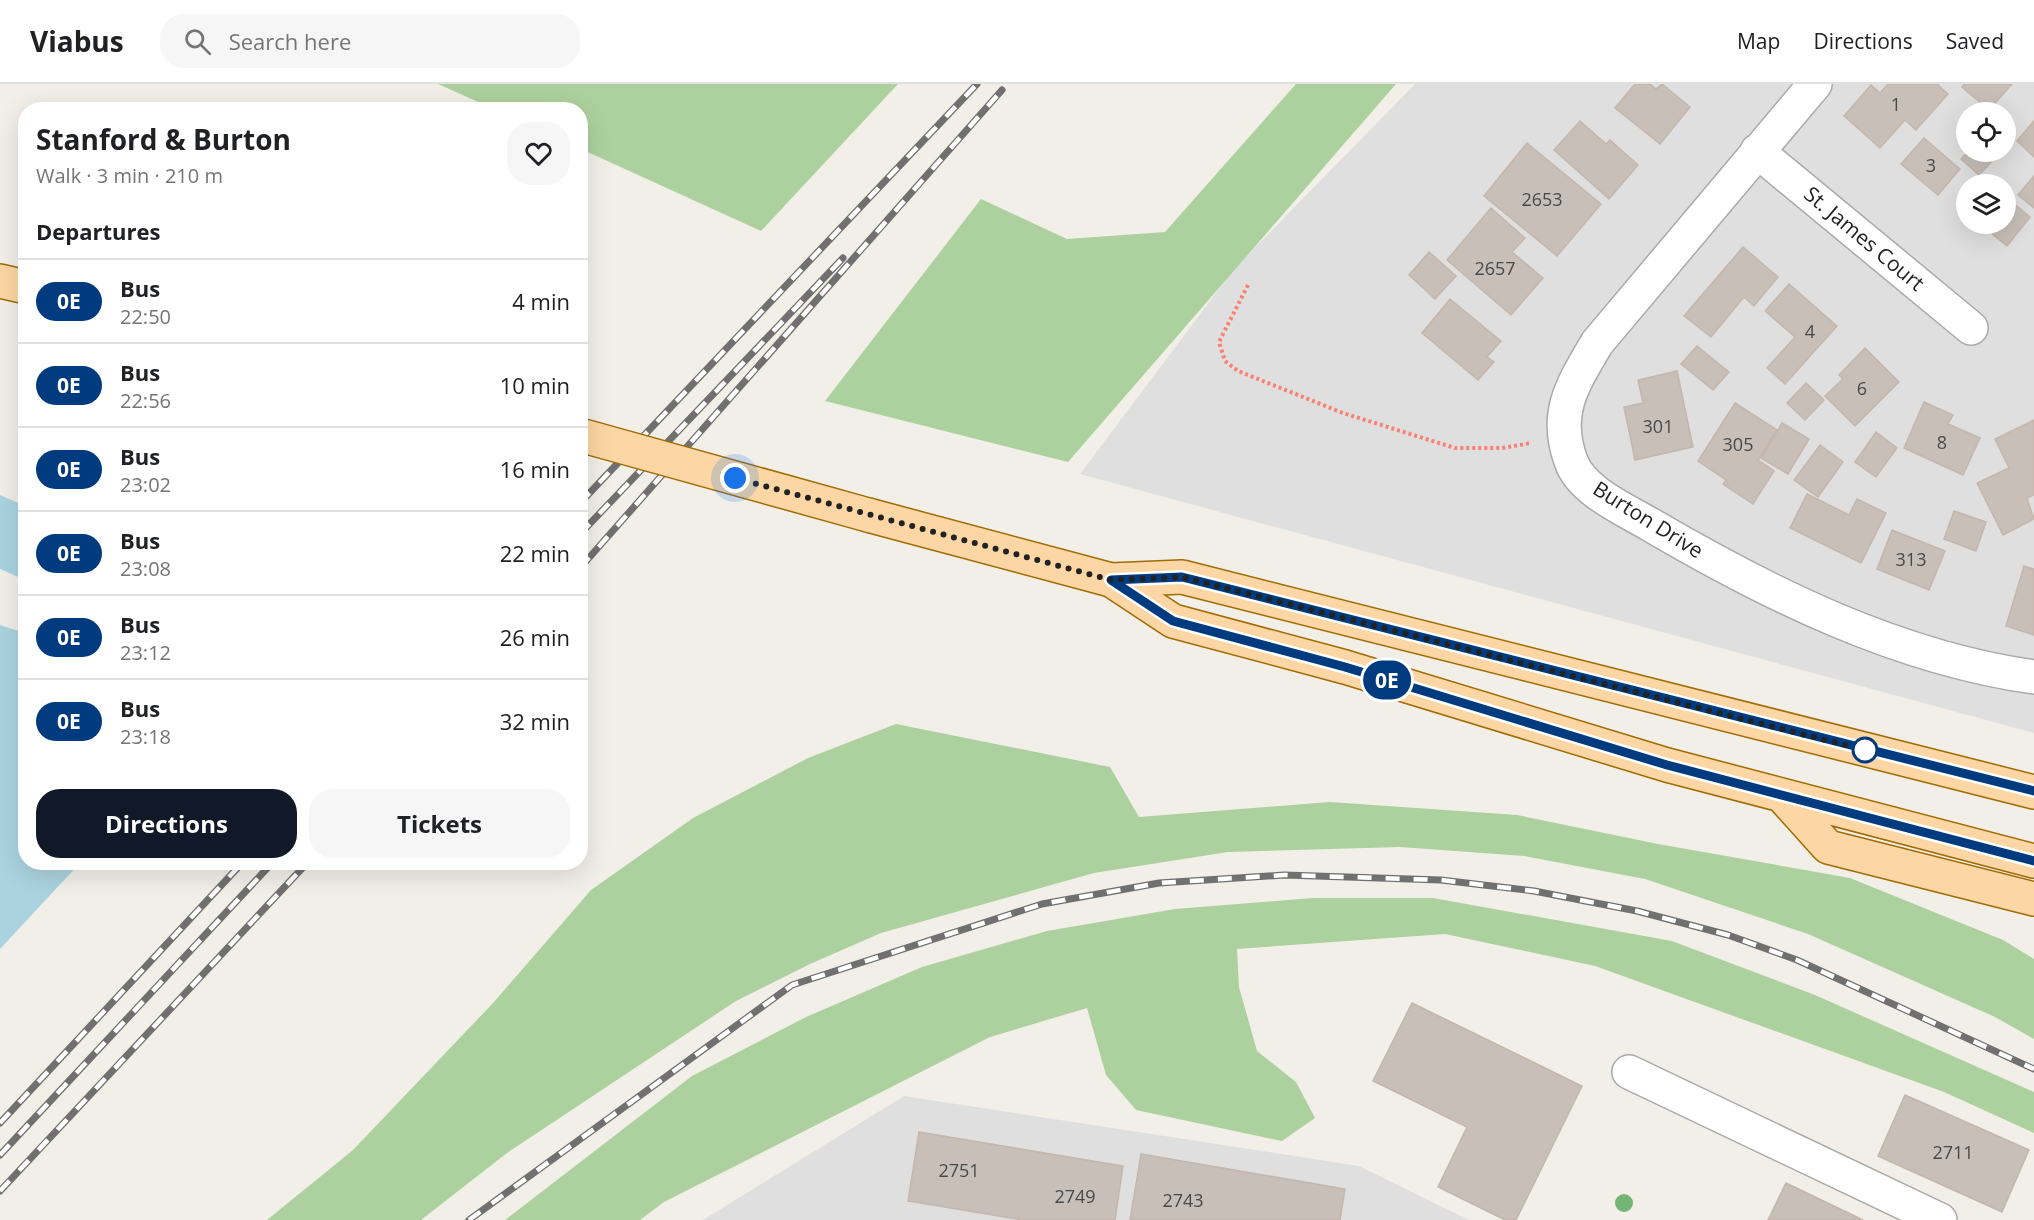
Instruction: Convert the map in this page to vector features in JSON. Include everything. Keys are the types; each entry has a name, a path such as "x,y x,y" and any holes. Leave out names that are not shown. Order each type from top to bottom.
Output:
{"main road":[{"path":"0,280 18,285"},
{"path":"588,437 1111,580 1182,577 2034,792"},
{"path":"1111,580 1173,621 1345,667 1667,765 2034,861"},
{"path":"1783,797 1828,847 2034,899"}],"street":[{"name":"Burton Drive","path":"1815,84 1597,343 1572,386 1563,412 1564,438 1571,464 1595,492 1708,559 1802,605 1910,647 1987,670 2034,677"},
{"name":"St. James Court","path":"1757,151 1971,328"},
{"path":"1629,1072 1940,1220"}],"path":[{"path":"1248,285 1219,342 1225,361 1238,371 1343,412 1455,448 1502,448 1564,438"}],"shaded area":[{"path":"1415,84 2034,84 2034,733 1080,474 1234,269"},
{"path":"904,1096 1359,1166 1469,1220 703,1220"}],"green space":[{"path":"438,84 898,84 761,231 588,152 588,102 478,102"},
{"path":"1296,84 1396,84 1068,462 825,401 981,199 1067,239 1165,232"},
{"path":"896,724 1110,767 1139,817 1330,802 1517,815 1658,844 1850,878 2003,940 2034,959 2034,1039 1995,1017 1808,934 1645,879 1524,856 1400,847 1228,852 1094,873 881,933 810,964 736,1001 507,1153 421,1220 267,1220 353,1150 494,1002 591,890 693,818 808,758"},
{"path":"1313,898 1433,898 1672,941 1815,995 2034,1092 2034,1133 1944,1092 1595,966 1445,934 1237,949 1239,987 1257,1051 1296,1082 1315,1118 1282,1141 1136,1110 1106,1075 1087,1008 990,1037 664,1202 640,1220 505,1220 692,1076 806,1017 922,967 1047,931 1175,909"}],"water":[{"path":"0,495 18,503 18,577 0,569"},
{"path":"0,625 18,631 18,870 73,870 0,949"}],"building":[{"path":"1635,84 1650,84 1656,89 1662,84 1690,107 1660,144 1615,108"},
{"path":"1888,84 1937,84 1948,94 1916,130 1905,120 1880,148 1844,116 1871,85 1880,93"},
{"path":"1964,84 2012,84 1996,102 1980,102 1962,87"},
{"path":"1580,121 1606,144 1610,140 1638,165 1609,199 1554,150"},
{"path":"2034,121 2034,157 2017,141"},
{"path":"1924,138 1960,169 1938,195 1901,164"},
{"path":"1527,143 1601,204 1557,256 1484,196"},
{"path":"1964,162 1991,162 1980,174"},
{"path":"2034,176 2034,208 2018,195"},
{"path":"2016,205 2030,217 2007,246 1992,234 2016,234"},
{"path":"1491,208 1525,238 1512,252 1543,278 1511,315 1447,260"},
{"path":"1743,247 1778,277 1754,306 1744,297 1711,337 1684,316"},
{"path":"1429,252 1456,276 1435,299 1409,275"},
{"path":"1789,284 1837,326 1785,384 1767,368 1795,337 1765,311"},
{"path":"1450,299 1501,341 1487,357 1494,362 1478,380 1422,333"},
{"path":"1697,346 1729,372 1713,390 1681,364"},
{"path":"1865,348 1899,382 1855,426 1825,396 1843,379 1839,375"},
{"path":"1677,371 1693,447 1635,460 1624,407 1643,403 1638,380"},
{"path":"1806,383 1824,400 1805,420 1787,403"},
{"path":"1924,402 1953,415 1948,424 1980,438 1963,475 1904,448"},
{"path":"1735,403 1777,430 1758,460 1774,471 1753,504 1723,484 1726,480 1698,461"},
{"path":"2034,420 2034,495 2027,498 2034,519 2003,535 1977,483 2009,468 1995,439"},
{"path":"1782,423 1809,439 1788,474 1761,458"},
{"path":"1876,432 1897,448 1876,477 1855,462"},
{"path":"1820,445 1843,462 1818,497 1794,480"},
{"path":"1807,494 1849,515 1857,499 1886,513 1861,563 1790,528"},
{"path":"1954,511 1986,522 1976,551 1944,539"},
{"path":"1892,530 1945,551 1929,590 1877,569"},
{"path":"2024,566 2034,569 2034,635 2006,626"},
{"path":"1412,1003 1582,1086 1516,1220 1505,1220 1438,1187 1467,1127 1373,1081"},
{"path":"1905,1095 2029,1150 2002,1212 1878,1156"},
{"path":"919,1132 1123,1166 1115,1220 1023,1220 908,1201"},
{"path":"1141,1154 1345,1189 1340,1220 1130,1220"},
{"path":"1786,1183 1863,1220 1768,1220"}],"railway":[{"path":"588,495 977,84"},
{"path":"588,559 1002,90"},
{"path":"588,526 843,258"},
{"path":"0,1123 236,870"},
{"path":"0,1155 266,870"},
{"path":"0,1191 301,870"},
{"path":"469,1220 792,985 1042,904 1159,883 1284,875 1441,880 1534,891 1637,911 1728,935 1797,960 2034,1069"}],"bus line":[{"name":"0E","path":"2034,791 1863,750 1182,577 1111,580 1173,621 1345,667 1667,765 2034,861"}],"route":[{"path":"735,478 1111,580 1182,577 1865,750"}]}
